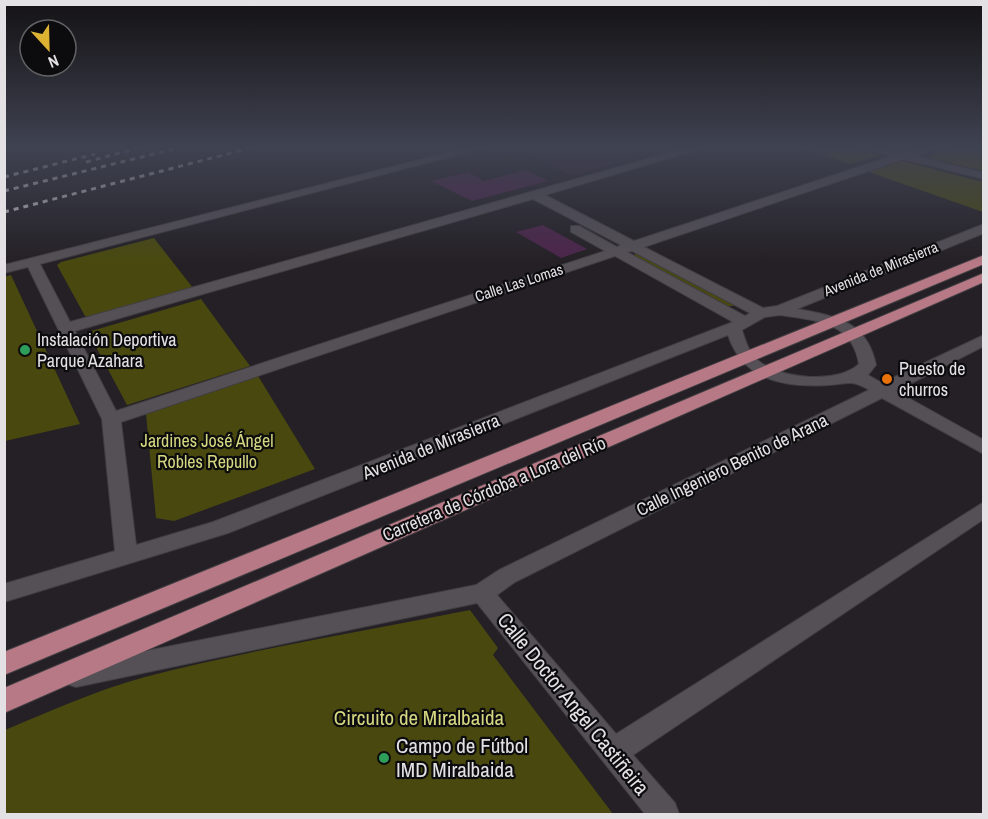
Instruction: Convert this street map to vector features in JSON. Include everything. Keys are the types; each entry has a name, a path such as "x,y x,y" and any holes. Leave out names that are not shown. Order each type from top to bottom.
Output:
{"main road":[{"name":"Carretera de Córdoba a Lora del Río","path":"4,664 984,259"},
{"name":"Carretera de Córdoba a Lora del Río","path":"4,701 984,277"}],"street":[{"path":"4,269 328,186"},
{"path":"64,329 565,186"},
{"name":"Calle Las Lomas","path":"111,418 811,186"},
{"path":"535,195 761,313"},
{"path":"521,199 615,251 738,324 746,359 766,371 796,380 835,381 857,376 868,364 867,347 856,333 836,322 780,310"},
{"name":"Avenida de Mirasierra","path":"4,593 127,558 220,528 314,493 761,313 780,310 984,228"},
{"path":"32,262 111,418 127,558"},
{"name":"Calle Ingeniero Benito de Arana","path":"482,593 507,576 984,340"},
{"path":"857,376 984,448"},
{"path":"613,752 984,509"},
{"path":"51,681 482,593"},
{"name":"Calle Doctor Angel Castiñeira","path":"482,593 664,814"}],"green space":[{"path":"910,186 983,186 983,212"},
{"path":"154,238 193,288 91,317 85,316 57,265 61,262"},
{"path":"635,254 644,254 735,302 734,306 724,306 634,257"},
{"name":"Instalación Deportiva Parque Azahara","path":"11,275 80,424 5,441 4,277"},
{"name":"Jardines José Ángel Robles Repullo","path":"201,299 250,366 127,405 88,332"},
{"name":"Jardines José Ángel Robles Repullo","path":"258,376 315,469 174,521 156,518 146,414"},
{"name":"Circuito de Miralbaida","path":"470,610 498,648 493,655 613,814 5,814 5,730 92,694 145,677 266,649"}],"building":[{"path":"442,186 528,186 472,201"},
{"path":"543,225 587,249 561,258 516,232"}],"railway":[{"path":"4,191 23,186"},
{"path":"4,212 103,186"}],"place":[{"name":"Instalación Deportiva Parque Azahara","path":"25,350"},
{"name":"Puesto de churros","path":"887,379"},
{"name":"Campo de Fútbol IMD Miralbaida","path":"384,758"}]}
